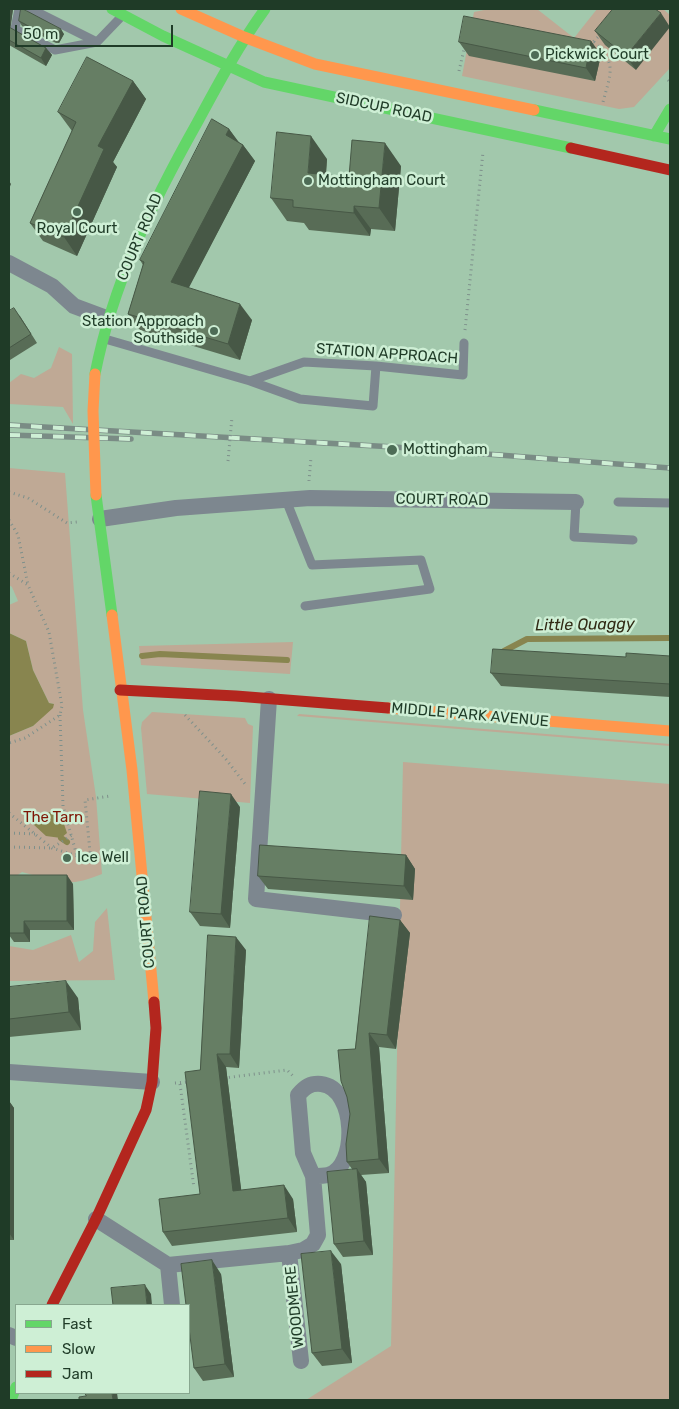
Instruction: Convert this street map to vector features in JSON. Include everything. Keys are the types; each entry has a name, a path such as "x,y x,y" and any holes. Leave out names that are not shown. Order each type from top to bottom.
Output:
{"main road":[{"name":"SIDCUP ROAD","path":"112,9 228,66 274,85 670,170"},
{"name":"SIDCUP ROAD","path":"181,9 244,38 315,64 670,139"},
{"name":"COURT ROAD","path":"53,1304 96,1220 146,1110 152,1082 156,1028 132,770 120,690 96,495 93,411 95,374 108,319 125,262 151,206 244,38 265,9"},
{"path":"654,136 670,109"},
{"name":"MIDDLE PARK AVENUE","path":"120,690 270,699 670,731"}],"street":[{"path":"9,263 52,286 74,306 108,319"},
{"name":"COURT ROAD","path":"100,519 176,508 310,498 576,502"},
{"path":"270,699 256,899 394,915"},
{"path":"9,1072 152,1082"},
{"name":"WOODMERE","path":"168,1265 289,1253 303,1250 313,1244 318,1235 313,1176 303,1153 298,1095 306,1086 316,1084 333,1087 341,1094 347,1116 349,1138 345,1160 330,1175 313,1176"},
{"path":"96,1220 168,1265 172,1304"},
{"name":"WOODMERE","path":"289,1253 301,1360"}],"lane":[{"path":"19,9 15,29 55,50 97,42 122,15"},
{"path":"32,9 97,42"},
{"path":"103,338 250,381 300,399 373,406 376,366"},
{"name":"STATION APPROACH","path":"250,381 304,362 376,366 463,375 464,343"},
{"path":"286,500 312,565 421,560 430,589 305,606"},
{"path":"576,502 574,537 633,540"},
{"path":"618,502 670,503"}],"path":[{"path":"586,44 594,42 605,28"},
{"path":"458,76 466,40"},
{"path":"594,42 603,50 612,70 603,102"},
{"path":"464,343 483,152"},
{"path":"228,461 232,417"},
{"path":"308,485 311,457"},
{"path":"9,492 28,498 67,523 83,522"},
{"path":"9,520 18,535 28,585 49,632 62,706 60,715 63,806 77,856"},
{"path":"9,573 28,585"},
{"path":"181,711 225,758 247,788"},
{"path":"9,743 25,738 60,715"},
{"path":"9,847 52,848 77,856 90,852 85,800 110,796"},
{"path":"9,813 52,848"},
{"path":"9,833 37,834"},
{"path":"52,848 72,835"},
{"path":"219,1079 287,1070"},
{"path":"152,1082 180,1084 190,1082"},
{"path":"180,1084 194,1188"}],"green space":[{"path":"489,9 537,9 574,38 597,9 663,9 670,15 670,68 634,107 619,109 462,76 474,12"},
{"path":"59,347 72,354 73,424 63,407 9,404 9,383 21,374 34,378 51,368"},
{"name":"The Tarn","path":"9,468 65,473 83,710 96,797 102,874 90,879 62,882 22,872 9,881 9,736 33,726 54,704 49,703 33,670 26,641 9,633 9,605 18,601 12,587 9,585"},
{"path":"293,642 290,674 141,665 139,646"},
{"path":"152,712 245,718 248,724 253,726 250,803 147,794 141,728 142,722"},
{"path":"299,714 670,744 670,746 297,716"},
{"path":"403,762 670,784 670,1400 306,1400 391,1346"},
{"path":"107,908 115,980 9,981 9,946 33,950 71,935 79,962 93,951 95,922"}],"shaded area":[{"path":"9,633 26,641 33,670 49,703 54,704 53,708 33,726 9,736"},
{"path":"52,811 61,815 67,833 61,838 46,836 33,824 38,817"}],"building":[{"path":"21,9 61,29 56,38 53,39 19,21"},
{"path":"613,9 655,9 661,13 626,56 595,31"},
{"path":"464,16 591,41 586,68 459,42"},
{"path":"9,27 46,48 41,58 9,40"},
{"path":"87,57 133,81 98,146 104,149 64,237 30,223 76,122 58,112"},
{"path":"212,119 229,129 226,135 243,145 171,282 240,304 228,344 128,314 144,262 140,260"},
{"path":"277,132 311,136 308,173 349,177 352,140 385,143 379,208 354,206 354,213 293,207 293,200 271,198"},
{"path":"14,308 31,334 9,348 9,311"},
{"path":"493,649 626,657 626,653 670,656 670,684 491,673"},
{"path":"200,791 231,794 221,914 190,912"},
{"path":"260,845 406,855 404,886 258,876"},
{"path":"9,875 67,875 67,921 24,921 24,933 9,933"},
{"path":"370,916 400,920 387,1035 369,1033 379,1159 347,1162 346,1144 350,1114 347,1097 341,1081 338,1050 355,1049"},
{"path":"208,935 236,937 230,1054 217,1054 233,1191 284,1185 288,1218 163,1232 159,1199 200,1194 185,1072 200,1070"},
{"path":"66,981 69,1012 9,1019 9,987"},
{"path":"357,1169 364,1241 334,1244 327,1172"},
{"path":"331,1251 342,1349 312,1353 301,1254"},
{"path":"212,1260 225,1364 194,1368 190,1336 190,1304 186,1304 181,1264"},
{"path":"145,1285 147,1304 113,1304 111,1288"},
{"path":"85,1394 112,1394 113,1400 79,1400 79,1397 86,1396"}],"waterway":[{"name":"Little Quaggy","path":"504,651 527,639 670,638"},
{"name":"Little Quaggy","path":"142,656 160,654 287,660"},
{"path":"61,838 67,842"}],"railway":[{"path":"9,425 394,447 670,468"},
{"path":"9,435 131,439"}],"traffic: fast":[{"path":"112,9 163,36 264,82 571,148"},
{"path":"95,374 112,308 136,244 180,153 221,79 265,9"},
{"path":"654,136 670,109"},
{"path":"534,110 670,139"},
{"path":"96,495 112,615"},
{"path":"11,1400 15,1390"}],"traffic: slow":[{"path":"181,9 244,37 315,64 534,110"},
{"path":"95,374 93,411 96,495"},
{"path":"112,615 132,770 154,1002"},
{"path":"388,708 670,731"}],"traffic: jam":[{"path":"571,148 670,170"},
{"path":"120,690 236,696 388,708"},
{"path":"53,1304 96,1219 146,1110 152,1082 156,1028 154,1002"}],"place":[{"name":"Pickwick Court","path":"535,55"},
{"name":"Mottingham Court","path":"308,181"},
{"name":"Royal Court","path":"77,212"},
{"name":"Station Approach Southside","path":"214,331"},
{"name":"Mottingham","path":"392,450"},
{"name":"Ice Well","path":"67,858"}]}
